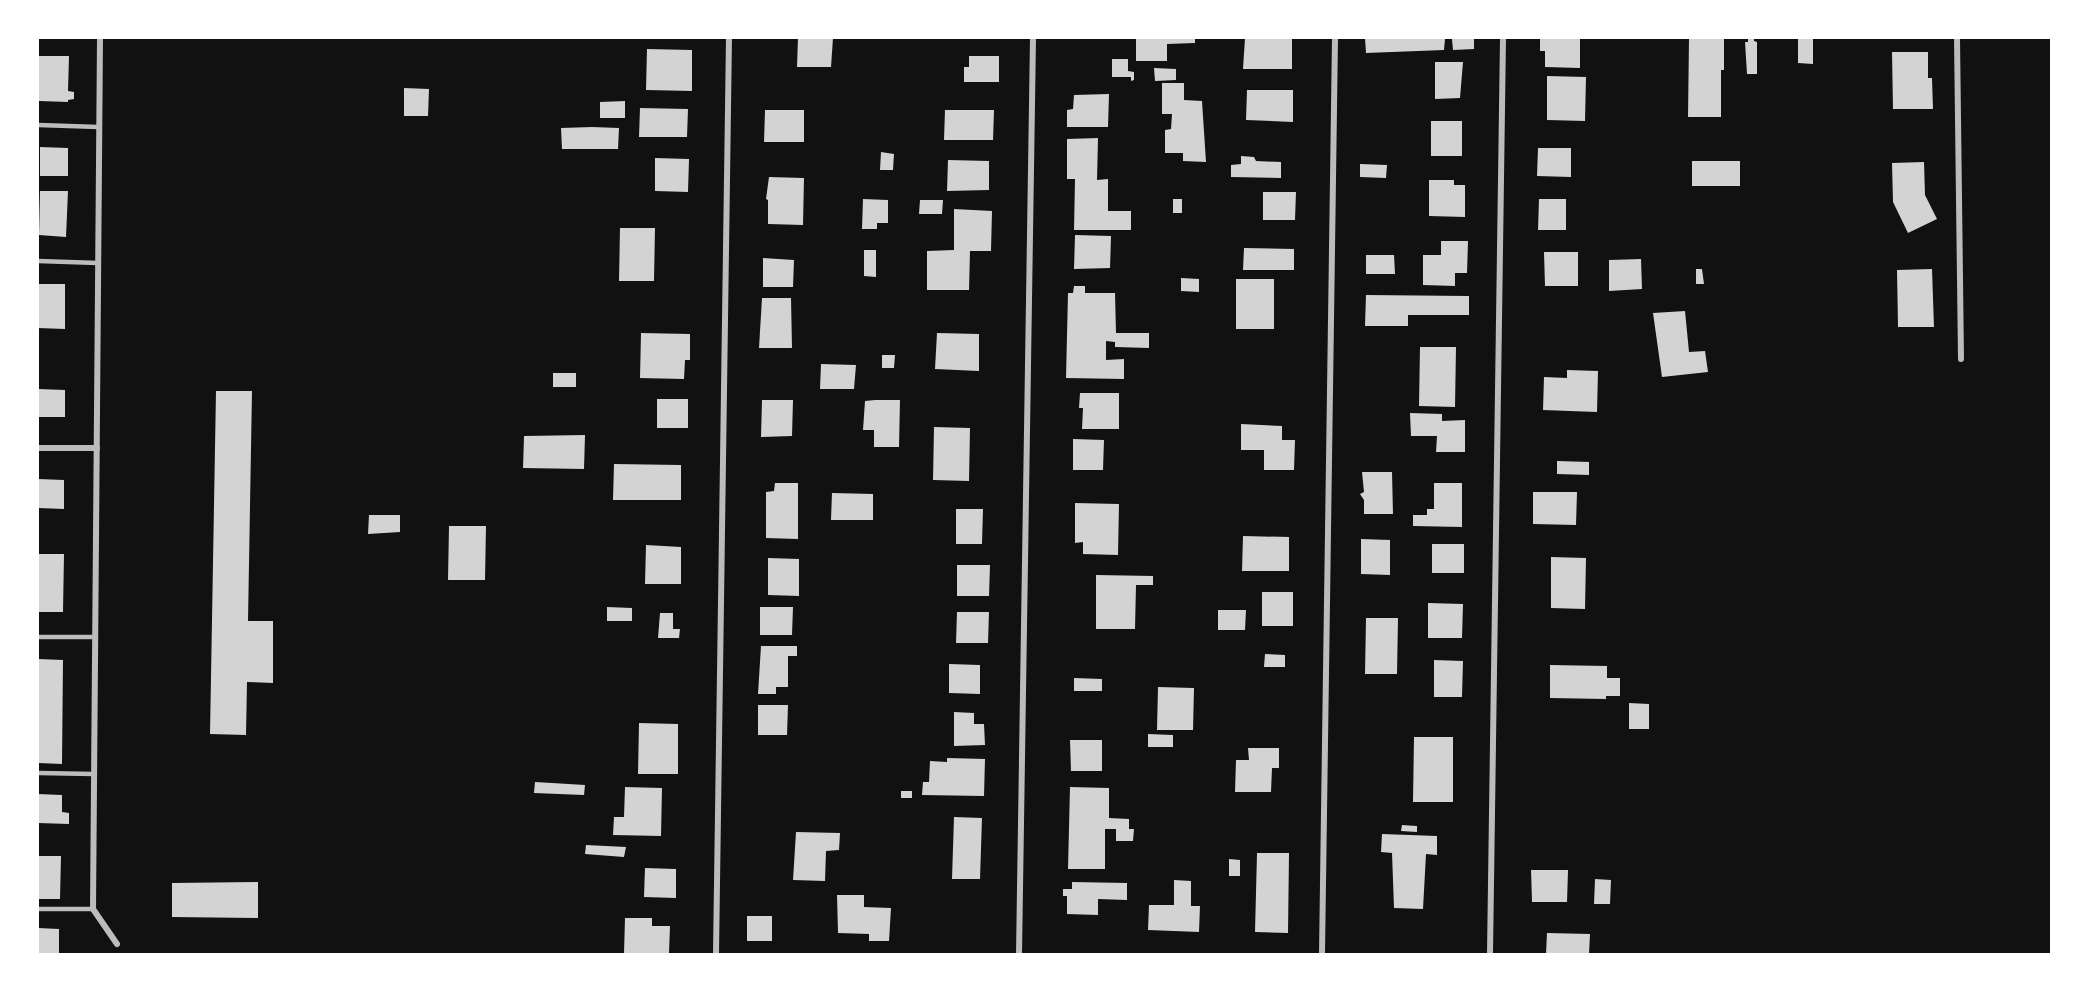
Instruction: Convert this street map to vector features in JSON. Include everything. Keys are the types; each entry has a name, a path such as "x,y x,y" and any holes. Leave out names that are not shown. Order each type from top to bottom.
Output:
{"street":[{"path":"100,38 93,909 117,944"},
{"path":"716,954 729,38"},
{"path":"1019,954 1033,38"},
{"path":"1322,954 1335,38"},
{"path":"1490,954 1503,38"},
{"path":"1957,38 1961,359"},
{"path":"38,448 97,448"}],"lane":[{"path":"38,125 99,127"},
{"path":"38,261 98,264"},
{"path":"38,637 95,637"},
{"path":"38,773 94,774"},
{"path":"38,909 93,909"}],"building":[{"path":"798,38 833,38 831,67 797,67"},
{"path":"1136,38 1195,38 1195,43 1167,44 1167,61 1136,61"},
{"path":"1245,38 1292,38 1292,69 1243,69"},
{"path":"1365,38 1445,39 1444,50 1366,53"},
{"path":"1474,38 1474,49 1453,50 1452,39"},
{"path":"1540,38 1580,38 1580,68 1545,67 1545,51 1540,51"},
{"path":"1689,38 1724,38 1721,117 1688,117"},
{"path":"1748,38 1754,38 1757,42 1757,74 1747,74 1745,42 1748,42"},
{"path":"1798,38 1813,38 1813,64 1798,63"},
{"path":"647,49 692,50 692,91 646,90"},
{"path":"1892,52 1928,52 1928,78 1932,78 1933,109 1893,109"},
{"path":"38,56 69,56 68,91 74,92 74,99 68,102 39,101"},
{"path":"969,56 999,56 999,82 964,82 964,67 969,67"},
{"path":"1112,59 1128,59 1128,71 1134,72 1134,80 1131,81 1131,77 1112,77"},
{"path":"1435,62 1463,62 1460,98 1435,99"},
{"path":"1154,68 1176,69 1176,80 1155,81"},
{"path":"1547,76 1586,77 1585,121 1547,120"},
{"path":"1162,83 1184,83 1184,100 1202,101 1206,162 1183,161 1183,153 1165,153 1165,130 1171,129 1172,114 1162,114"},
{"path":"404,88 429,89 428,116 404,116"},
{"path":"1247,90 1293,90 1293,122 1246,120"},
{"path":"1109,94 1108,127 1067,127 1067,110 1073,109 1074,95"},
{"path":"625,101 625,118 600,118 600,102"},
{"path":"640,108 688,109 687,137 639,137"},
{"path":"765,110 804,110 804,142 764,142"},
{"path":"945,110 994,110 993,140 944,140"},
{"path":"1431,121 1462,121 1462,156 1431,156"},
{"path":"561,128 619,128 618,149 562,149"},
{"path":"1098,138 1097,180 1108,179 1108,211 1131,211 1131,230 1074,230 1075,179 1067,179 1067,139"},
{"path":"40,147 68,148 68,176 40,176"},
{"path":"1538,148 1571,148 1571,177 1537,176"},
{"path":"881,152 894,154 893,170 880,170"},
{"path":"1241,156 1254,157 1256,161 1281,162 1281,178 1231,177 1231,165 1241,164"},
{"path":"655,158 689,159 688,192 655,191"},
{"path":"948,160 989,161 989,190 947,191"},
{"path":"1692,161 1740,161 1740,186 1692,186"},
{"path":"1924,162 1925,195 1937,219 1908,233 1893,202 1892,163"},
{"path":"1360,164 1387,165 1386,178 1360,177"},
{"path":"769,177 804,178 803,225 768,224 768,200 766,199"},
{"path":"1429,180 1454,180 1454,185 1465,185 1465,217 1429,216"},
{"path":"40,191 68,191 66,237 39,235"},
{"path":"1263,192 1296,192 1295,220 1263,220"},
{"path":"863,199 888,200 888,223 877,223 877,229 862,229"},
{"path":"1173,199 1182,199 1182,213 1173,213"},
{"path":"1539,199 1566,199 1566,230 1538,230"},
{"path":"920,200 943,200 942,214 919,214"},
{"path":"954,209 992,211 991,251 970,251 969,290 927,290 927,251 954,250"},
{"path":"620,228 655,228 654,281 619,281"},
{"path":"1075,235 1111,236 1110,268 1074,269"},
{"path":"1441,241 1468,241 1467,273 1455,273 1455,286 1423,285 1423,255 1441,255"},
{"path":"1244,248 1294,249 1294,270 1243,270"},
{"path":"864,250 876,250 876,277 864,276"},
{"path":"1544,252 1578,252 1578,286 1545,286"},
{"path":"1366,255 1394,255 1395,274 1366,274"},
{"path":"763,258 794,260 793,287 763,287"},
{"path":"1641,259 1642,289 1609,291 1609,260"},
{"path":"1696,269 1702,269 1704,284 1696,284"},
{"path":"1932,269 1934,327 1898,327 1897,270"},
{"path":"1181,278 1199,279 1199,292 1181,291"},
{"path":"1236,279 1274,279 1274,329 1236,329"},
{"path":"38,284 65,284 65,329 38,328"},
{"path":"1074,286 1085,286 1085,293 1115,293 1116,333 1149,333 1149,348 1115,347 1115,342 1106,341 1106,360 1124,359 1124,379 1066,378 1068,293 1073,293"},
{"path":"1366,295 1469,296 1469,315 1408,315 1408,326 1365,326"},
{"path":"762,298 791,298 792,348 759,348"},
{"path":"1685,311 1689,352 1705,351 1708,372 1662,377 1653,313"},
{"path":"641,333 690,334 690,360 685,360 684,379 640,378"},
{"path":"937,333 979,334 979,371 935,369"},
{"path":"1420,347 1456,347 1455,407 1419,406"},
{"path":"882,355 895,355 894,368 882,368"},
{"path":"821,364 856,365 854,389 820,389"},
{"path":"1567,370 1598,371 1597,412 1543,410 1544,377 1567,378"},
{"path":"553,373 576,373 576,387 553,387"},
{"path":"38,389 65,390 65,417 38,417"},
{"path":"216,391 252,391 248,621 273,621 273,683 247,682 246,735 210,734"},
{"path":"1080,393 1119,393 1119,429 1082,429 1083,408 1079,408"},
{"path":"657,399 688,399 688,428 657,428"},
{"path":"762,400 793,400 792,436 761,437"},
{"path":"900,400 899,447 874,447 874,430 863,430 865,401"},
{"path":"1410,413 1442,414 1442,421 1465,420 1465,452 1436,452 1437,436 1411,436"},
{"path":"1241,424 1282,426 1282,440 1295,440 1294,470 1264,470 1264,450 1241,450"},
{"path":"934,427 970,428 969,481 933,480"},
{"path":"585,435 584,469 523,468 524,436"},
{"path":"1073,439 1104,440 1103,470 1073,470"},
{"path":"1557,461 1589,462 1589,475 1557,474"},
{"path":"614,464 681,465 681,500 613,500"},
{"path":"1362,472 1392,472 1393,514 1364,514 1364,500 1360,494 1364,492"},
{"path":"38,479 64,480 64,509 38,508"},
{"path":"775,483 798,483 798,539 766,538 766,492 774,491"},
{"path":"1434,483 1462,483 1462,527 1413,526 1413,515 1427,515 1427,509 1434,509"},
{"path":"1533,492 1577,492 1576,525 1533,524"},
{"path":"832,493 873,494 873,520 831,520"},
{"path":"1075,503 1119,504 1118,555 1083,554 1083,542 1075,543"},
{"path":"956,509 983,509 982,544 956,544"},
{"path":"369,515 400,515 400,532 368,534"},
{"path":"449,526 486,526 485,580 448,580"},
{"path":"1243,536 1289,537 1289,571 1242,571"},
{"path":"1361,539 1390,540 1390,575 1361,574"},
{"path":"1432,544 1464,544 1464,573 1432,573"},
{"path":"646,545 681,547 681,584 645,584"},
{"path":"38,554 64,554 63,612 38,612"},
{"path":"1551,557 1586,558 1585,609 1551,608"},
{"path":"768,558 799,559 799,596 768,595"},
{"path":"957,565 990,565 989,596 957,596"},
{"path":"1096,575 1153,576 1153,585 1136,585 1135,629 1096,629"},
{"path":"1262,592 1293,592 1293,626 1262,626"},
{"path":"1428,603 1463,604 1462,638 1428,638"},
{"path":"607,607 632,608 632,621 607,621"},
{"path":"760,607 793,607 792,635 760,635"},
{"path":"1218,610 1246,610 1245,630 1218,630"},
{"path":"957,612 989,612 988,643 956,643"},
{"path":"660,613 673,613 673,629 680,629 679,638 658,638"},
{"path":"1366,618 1398,618 1397,674 1365,674"},
{"path":"761,646 797,646 797,656 788,656 788,687 776,687 776,694 758,694"},
{"path":"1265,654 1285,655 1285,667 1264,667"},
{"path":"38,659 63,660 62,764 38,763"},
{"path":"1434,660 1463,661 1462,697 1434,697"},
{"path":"949,664 980,665 980,694 949,693"},
{"path":"1550,665 1607,666 1607,678 1620,678 1620,696 1606,696 1606,699 1550,698"},
{"path":"1074,678 1102,679 1102,691 1074,691"},
{"path":"1158,687 1194,688 1193,730 1157,730"},
{"path":"1629,703 1649,704 1649,729 1629,729"},
{"path":"758,705 788,705 787,735 758,735"},
{"path":"954,712 974,713 974,724 984,724 985,745 954,746"},
{"path":"639,723 678,724 678,774 638,774"},
{"path":"1148,734 1173,735 1173,747 1148,747"},
{"path":"1414,737 1453,737 1453,802 1413,802"},
{"path":"1070,740 1102,740 1102,771 1071,771"},
{"path":"1248,748 1279,748 1279,768 1272,768 1271,792 1235,792 1236,760 1249,760"},
{"path":"947,758 985,759 984,796 922,795 923,782 929,782 930,761 947,762"},
{"path":"535,782 585,785 584,795 534,793"},
{"path":"625,787 662,788 661,836 613,835 614,817 624,817"},
{"path":"1070,787 1109,788 1109,818 1129,819 1129,829 1134,829 1133,841 1116,841 1116,829 1105,829 1105,869 1068,869"},
{"path":"901,791 912,791 912,798 901,798"},
{"path":"38,794 62,795 62,812 69,813 69,824 38,823"},
{"path":"954,817 982,818 980,879 952,879"},
{"path":"1402,825 1417,826 1417,832 1401,831"},
{"path":"796,832 840,833 839,850 826,851 825,881 793,880"},
{"path":"1382,834 1437,836 1437,855 1426,854 1423,909 1394,908 1392,853 1381,852"},
{"path":"586,845 626,847 624,857 585,854"},
{"path":"1257,853 1289,853 1288,933 1255,932"},
{"path":"38,856 61,856 60,899 38,899"},
{"path":"1229,859 1240,860 1240,876 1229,876"},
{"path":"645,868 676,869 676,898 644,897"},
{"path":"1531,870 1568,870 1567,902 1532,902"},
{"path":"1595,879 1611,880 1610,904 1594,904"},
{"path":"1174,880 1191,881 1191,906 1200,906 1199,932 1148,930 1149,905 1174,905"},
{"path":"258,882 258,918 172,917 172,883"},
{"path":"1072,882 1127,883 1127,900 1098,899 1098,915 1067,914 1067,896 1063,896 1063,889 1072,889"},
{"path":"837,895 864,895 864,907 891,908 889,941 869,941 869,934 838,933"},
{"path":"747,916 772,916 772,941 747,941"},
{"path":"625,918 652,918 652,926 670,926 669,953 624,953"},
{"path":"38,928 59,929 59,954 38,954"},
{"path":"1547,933 1590,934 1589,954 1546,954"}]}
